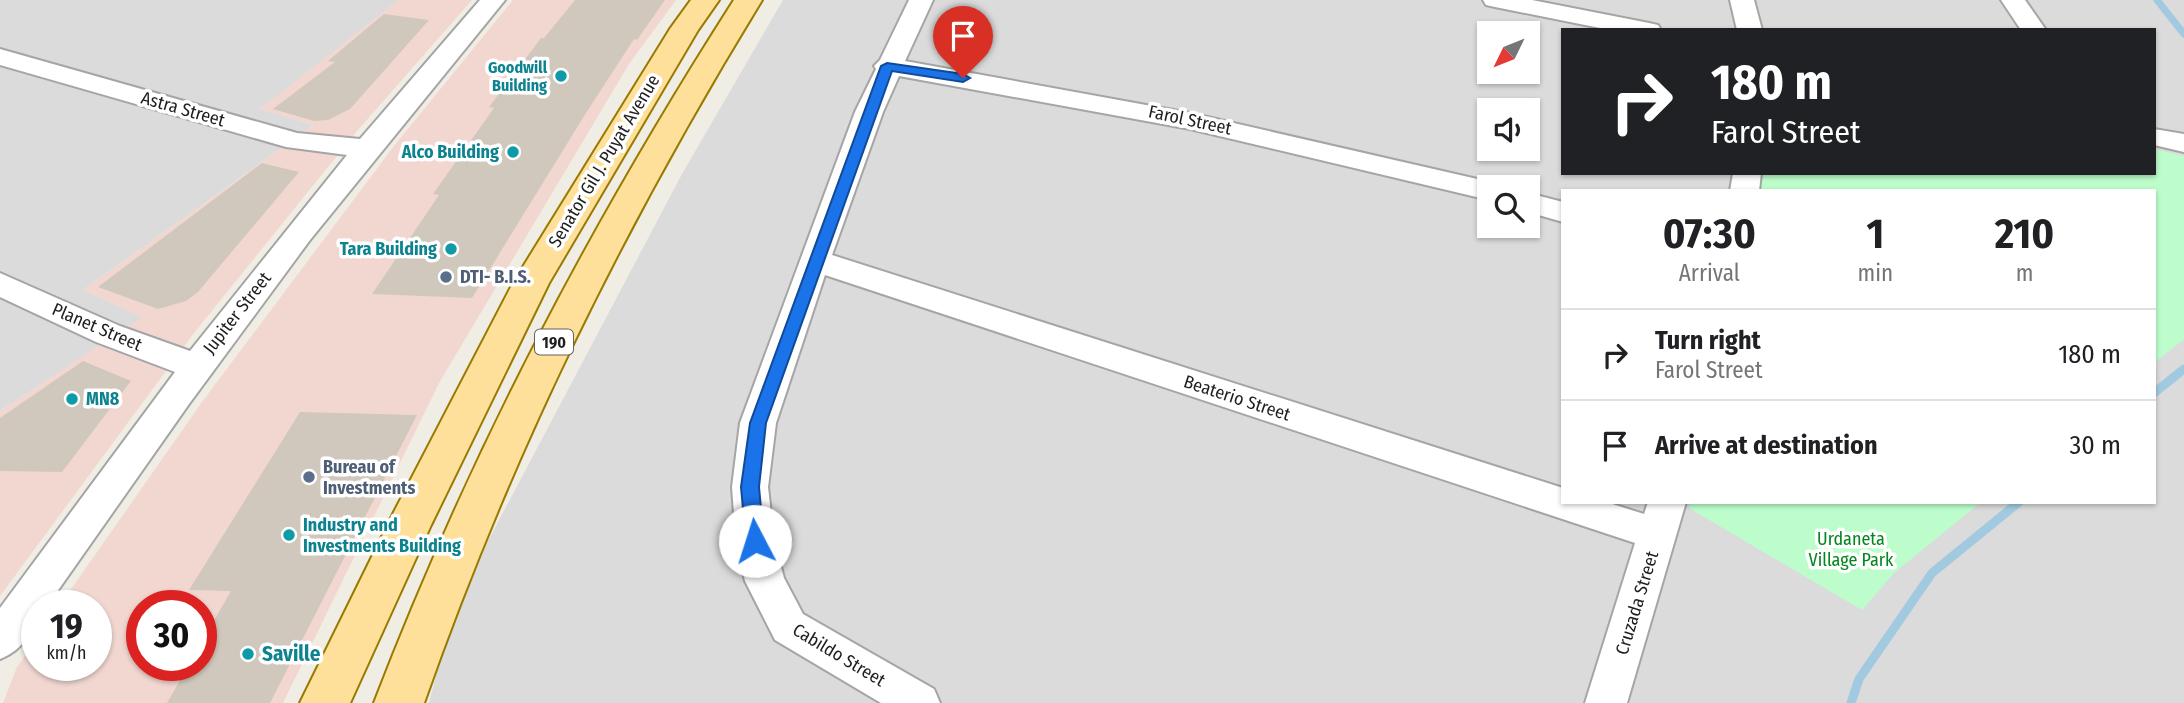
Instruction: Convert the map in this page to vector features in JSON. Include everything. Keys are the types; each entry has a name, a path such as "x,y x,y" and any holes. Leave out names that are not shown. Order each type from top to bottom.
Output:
{"main road":[{"name":"Senator Gil J. Puyat Avenue","path":"325,703 409,525 531,283 684,29 705,0"},
{"name":"190","path":"399,703 427,623 474,509 580,289 658,144 748,0"}],"street":[{"name":"Jupiter Street","path":"0,641 195,366 489,0"},
{"name":"Cabildo Street","path":"919,703 789,627 765,581 755,541 750,487 758,423 887,66 920,0"},
{"path":"1495,0 1639,28"},
{"path":"1742,0 1749,28"},
{"path":"2013,0 2033,28"},
{"name":"Astra Street","path":"0,57 296,141 368,148"},
{"name":"Farol Street","path":"887,66 1039,90 1197,120 1477,188"},
{"path":"2156,136 2184,143"},
{"path":"1540,205 1561,211"},
{"name":"Beaterio Street","path":"816,261 1561,488"},
{"name":"Planet Street","path":"0,284 108,334 195,366"},
{"name":"Beaterio Street","path":"1614,504 1663,519"},
{"name":"Cruzada Street","path":"1606,703 1663,519"}],"shaded area":[{"path":"0,0 399,0 261,109 314,125 83,290 143,317 0,411"},
{"path":"399,0 472,0 357,131 194,333 0,596 0,411 142,317 83,290 314,125 260,109"},
{"path":"513,0 676,0 629,64 439,383 283,703 3,703 21,661 21,681 112,681 112,590 70,590 202,402 394,146"},
{"path":"783,0 2184,0 2184,703 429,703 443,649 432,647 682,174"}],"green space":[{"path":"2156,149 2184,156 2184,339 2156,361 2156,189 1758,189 1762,175 2156,175"},
{"name":"Urdaneta Village Park","path":"1690,504 1979,504 1894,573 1862,610 1689,508"}],"building":[{"path":"575,0 665,0 637,40 634,39 586,113 472,298 372,294 439,195 433,194 494,108 489,107 541,38 544,38"},
{"path":"384,14 429,20 350,109 328,120 314,121 273,109 335,62 328,61"},
{"path":"262,163 299,172 198,292 186,301 158,309 98,287"},
{"name":"MN8","path":"83,361 131,381 62,472 0,471 0,418"},
{"name":"Industry and Investments Building","path":"300,412 417,415 270,703 167,703 180,681 217,681 217,615 231,591 189,590"}],"waterway":[{"path":"2157,0 2184,34"},
{"path":"2156,391 2184,369"},
{"path":"1851,703 1859,679 1932,573 2017,504"}],"place":[{"name":"Goodwill Building","path":"561,76"},
{"name":"Alco Building","path":"513,152"},
{"name":"Tara Building","path":"451,249"},
{"name":"DTI- B.I.S.","path":"446,277"},
{"name":"MN8","path":"72,399"},
{"name":"Bureau of Investments","path":"309,477"},
{"name":"Industry and Investments Building","path":"289,535"},
{"name":"Saville","path":"248,654"}],"route":[{"path":"755,541 750,487 758,423 887,66 963,78"}]}
